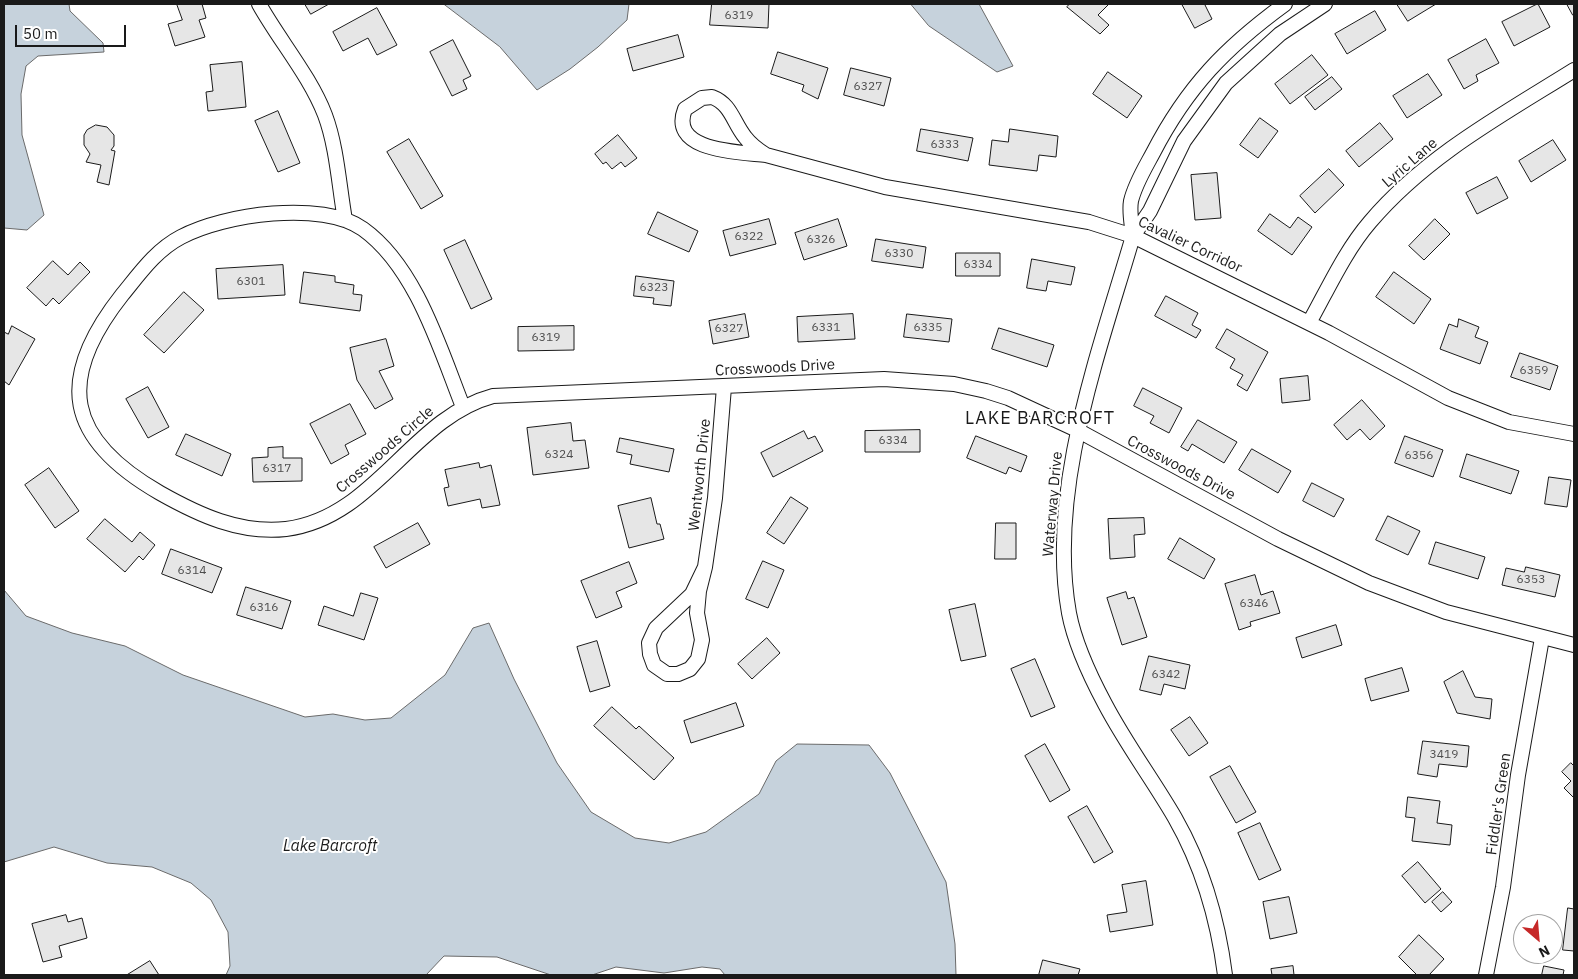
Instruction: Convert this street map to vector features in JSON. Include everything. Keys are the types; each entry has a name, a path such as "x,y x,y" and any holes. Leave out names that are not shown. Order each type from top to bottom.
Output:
{"street":[{"path":"258,4 313,90 325,115 331,135 345,220"},
{"name":"Waterway Drive","path":"1225,975 1215,917 1192,852 1176,818 1134,755 1105,704 1082,656 1069,615 1063,544 1077,430 1133,236 1131,202 1140,178 1178,110 1196,84 1246,32 1285,4"},
{"path":"1133,236 1150,211 1184,141 1226,83 1280,34 1325,4"},
{"name":"Lyric Lane","path":"1309,323 1369,223 1423,169 1465,138 1574,70"},
{"name":"Cavalier Corridor","path":"766,156 743,135 731,111 720,100 712,97 702,98 685,109 682,124 697,143 708,148 766,156 885,187 1089,222 1133,236 1245,289 1448,398 1480,412 1538,429 1574,434"},
{"name":"Crosswoods Circle","path":"308,212 327,214 362,228 375,239 405,276 422,306 463,407 426,434 376,483 338,512 312,523 283,529 256,529 232,525 187,508 122,468 104,451 90,432 83,416 80,376 91,341 102,321 145,266 179,238 198,229 222,222 308,212"},
{"name":"Crosswoods Drive","path":"463,407 493,396 884,379 954,384 1008,398 1077,430 1278,539 1369,583 1446,612 1574,645"},
{"name":"Wentworth Drive","path":"705,567 698,584 687,601 653,632 650,643 652,661 658,669 667,674 678,674 690,669 698,659 702,640 697,613 699,590 705,567 715,498 724,386"},
{"name":"Fiddler's Green","path":"1486,975 1503,887 1518,775 1542,638"}],"water":[{"path":"4,4 69,4 70,11 103,43 104,52 38,56 26,66 21,94 22,135 44,215 27,230 4,228"},
{"path":"444,4 629,4 627,20 598,47 570,69 537,90 500,47"},
{"path":"911,4 979,4 1013,66 997,72 929,26"},
{"name":"Lake Barcroft","path":"4,590 26,616 72,633 125,646 183,675 305,717 333,714 365,720 391,718 445,675 473,628 489,623 514,679 557,763 591,812 635,838 669,843 706,832 759,794 776,761 797,744 869,745 890,773 946,882 955,944 956,975 725,975 720,969 702,967 664,973 616,967 592,975 551,975 497,957 444,956 426,975 226,975 230,966 228,932 211,900 191,883 152,867 107,863 54,847 4,862"}],"building":[{"path":"177,4 202,4 206,18 199,20 205,37 175,46 168,24 182,20"},
{"path":"305,4 329,4 311,14"},
{"path":"712,4 769,4 768,28 710,25"},
{"path":"1070,4 1109,4 1098,15 1109,25 1100,34 1067,7"},
{"path":"1182,4 1207,4 1205,5 1212,19 1195,28"},
{"path":"1397,4 1436,4 1408,21"},
{"path":"1538,4 1550,27 1514,46 1502,22"},
{"path":"1567,4 1574,4 1574,15 1573,15"},
{"path":"377,8 397,45 377,55 368,38 343,51 333,32"},
{"path":"1375,11 1386,30 1347,54 1335,34"},
{"path":"678,35 684,57 633,71 627,49"},
{"path":"1486,39 1499,63 1476,75 1478,81 1464,89 1448,60"},
{"path":"453,40 471,76 463,80 467,89 452,96 430,52"},
{"path":"778,52 828,68 818,99 802,91 804,85 771,74"},
{"path":"1312,55 1328,75 1290,104 1275,84"},
{"path":"242,62 246,107 208,111 206,92 213,91 210,65"},
{"path":"851,68 891,78 884,106 844,95"},
{"path":"1108,72 1142,96 1127,118 1093,94"},
{"path":"1428,74 1442,95 1407,118 1393,96"},
{"path":"1332,77 1342,89 1315,110 1305,97"},
{"path":"278,111 300,163 278,172 255,121"},
{"path":"1260,118 1278,131 1258,158 1240,145"},
{"path":"1380,123 1393,139 1359,167 1346,151"},
{"path":"96,125 107,127 114,135 114,146 111,150 115,151 109,185 97,182 101,165 86,162 90,154 84,145 84,135 87,130"},
{"path":"921,129 973,138 968,161 917,151"},
{"path":"1010,129 1058,136 1056,157 1039,155 1037,171 989,165 992,140 1008,142"},
{"path":"618,135 637,158 625,167 621,162 612,169 606,162 603,164 595,154"},
{"path":"409,139 443,196 421,209 387,152"},
{"path":"1553,140 1566,160 1531,182 1519,161"},
{"path":"1329,169 1344,185 1315,213 1300,196"},
{"path":"1217,173 1221,218 1195,220 1191,175"},
{"path":"1497,177 1508,198 1477,214 1466,193"},
{"path":"658,212 698,231 689,252 648,234"},
{"path":"1270,214 1290,228 1298,217 1312,227 1292,255 1258,231"},
{"path":"769,219 776,244 730,256 723,231"},
{"path":"838,219 847,246 804,260 795,233"},
{"path":"1435,219 1450,234 1424,260 1409,246"},
{"path":"876,239 926,247 923,268 872,261"},
{"path":"465,240 492,299 471,309 444,250"},
{"path":"956,253 1000,253 1000,276 956,276"},
{"path":"1032,259 1075,267 1071,285 1048,281 1046,291 1027,288"},
{"path":"53,261 68,275 80,262 90,272 59,304 53,298 46,306 27,288"},
{"path":"283,265 285,295 218,299 216,269"},
{"path":"304,272 335,276 335,282 354,285 353,294 362,295 360,311 300,303"},
{"path":"1394,272 1431,299 1414,324 1376,297"},
{"path":"636,276 674,281 671,306 653,304 654,298 634,296"},
{"path":"184,292 204,310 164,353 144,335"},
{"path":"1166,296 1198,313 1192,325 1201,330 1196,338 1155,316"},
{"path":"745,314 749,337 713,344 709,321"},
{"path":"853,314 855,339 798,342 797,317"},
{"path":"907,314 952,319 949,342 904,337"},
{"path":"1459,319 1479,327 1475,337 1488,342 1480,364 1440,349 1449,324 1457,327"},
{"path":"12,326 35,339 9,385 4,381 4,332 8,334"},
{"path":"574,326 574,350 518,351 518,327"},
{"path":"999,328 1054,345 1047,367 992,349"},
{"path":"1227,329 1268,352 1247,391 1237,385 1243,375 1230,368 1235,359 1216,348"},
{"path":"386,339 394,366 379,371 393,399 375,409 357,380 350,348"},
{"path":"1520,353 1558,366 1550,390 1511,377"},
{"path":"1308,376 1310,400 1282,403 1280,379"},
{"path":"148,387 169,427 148,438 126,399"},
{"path":"1143,388 1182,408 1169,433 1150,423 1154,416 1134,406"},
{"path":"1362,400 1385,426 1370,440 1360,429 1347,440 1334,425"},
{"path":"350,404 366,434 345,445 349,454 331,464 310,424"},
{"path":"1198,420 1237,442 1224,463 1192,444 1188,451 1181,447"},
{"path":"571,423 573,441 585,440 589,468 533,475 527,428"},
{"path":"920,430 920,452 865,452 865,431"},
{"path":"804,431 808,439 815,436 823,451 773,477 761,453"},
{"path":"186,434 231,454 222,476 176,455"},
{"path":"976,436 1027,456 1021,472 1009,467 1006,474 967,458"},
{"path":"1405,436 1443,450 1433,477 1395,463"},
{"path":"620,438 674,449 669,472 630,464 632,455 617,452"},
{"path":"283,447 283,458 302,458 302,481 253,482 252,458 268,457 268,448"},
{"path":"1252,449 1291,471 1278,493 1239,470"},
{"path":"1467,454 1519,471 1511,494 1460,477"},
{"path":"479,463 480,468 491,465 500,505 482,508 480,499 448,506 444,488 449,487 445,470"},
{"path":"49,468 79,511 55,528 25,485"},
{"path":"1549,477 1571,480 1567,507 1545,504"},
{"path":"1312,483 1344,499 1334,517 1303,501"},
{"path":"791,497 808,508 784,544 767,533"},
{"path":"651,498 657,524 660,524 664,539 629,548 618,506"},
{"path":"1388,516 1420,531 1408,555 1376,540"},
{"path":"1144,518 1145,534 1134,535 1135,557 1110,559 1108,519"},
{"path":"105,519 132,542 140,532 155,545 143,560 139,556 125,572 87,539"},
{"path":"418,523 430,544 386,568 374,547"},
{"path":"996,523 1016,523 1016,559 995,559"},
{"path":"1180,538 1215,559 1204,579 1168,559"},
{"path":"1436,542 1485,557 1478,579 1429,564"},
{"path":"171,549 222,568 212,593 162,574"},
{"path":"763,561 784,570 768,608 746,599"},
{"path":"629,562 637,583 616,592 622,607 596,618 581,581"},
{"path":"1526,567 1560,575 1555,597 1502,585 1506,568 1524,572"},
{"path":"1255,575 1261,595 1273,591 1280,613 1250,622 1251,626 1239,630 1225,584"},
{"path":"246,587 291,601 282,629 237,615"},
{"path":"1126,592 1128,599 1134,597 1147,637 1122,645 1107,598"},
{"path":"361,593 378,598 364,640 318,625 324,606 353,616"},
{"path":"975,604 986,656 961,661 949,610"},
{"path":"1336,625 1342,645 1302,658 1296,638"},
{"path":"767,638 780,653 752,679 738,664"},
{"path":"597,641 610,686 590,692 577,647"},
{"path":"1149,656 1190,665 1185,689 1164,684 1161,695 1140,690"},
{"path":"1035,659 1055,707 1031,717 1011,669"},
{"path":"1402,668 1409,691 1371,701 1365,679"},
{"path":"1463,671 1475,697 1492,699 1490,719 1457,713 1444,682"},
{"path":"736,703 744,726 691,743 684,721"},
{"path":"612,707 636,729 639,726 674,758 654,780 594,726"},
{"path":"1190,717 1208,743 1189,756 1171,730"},
{"path":"1423,741 1469,746 1467,767 1439,764 1437,777 1418,774"},
{"path":"1045,744 1070,790 1050,802 1025,756"},
{"path":"1571,763 1574,766 1574,798 1564,788 1571,781 1562,772"},
{"path":"1230,766 1256,812 1236,823 1210,777"},
{"path":"1408,797 1440,801 1437,823 1452,825 1450,845 1412,841 1415,818 1406,817"},
{"path":"1087,806 1113,852 1094,863 1068,817"},
{"path":"1260,823 1281,870 1259,880 1238,833"},
{"path":"1418,862 1441,889 1425,903 1402,876"},
{"path":"1146,881 1153,925 1110,932 1107,915 1127,912 1122,885"},
{"path":"1443,892 1452,902 1441,912 1432,902"},
{"path":"1289,897 1297,933 1270,939 1263,902"},
{"path":"1568,908 1574,909 1574,951 1563,950"},
{"path":"66,915 68,922 82,918 87,938 59,946 62,957 43,962 32,924"},
{"path":"1419,935 1444,959 1429,975 1417,975 1399,957"},
{"path":"1043,960 1080,969 1078,975 1039,975"},
{"path":"150,961 159,975 127,975"},
{"path":"1293,966 1294,975 1272,975 1271,969"},
{"path":"1544,966 1564,970 1563,975 1542,975"}],"district":[{"name":"LAKE BARCROFT","path":"1040,419"}]}
